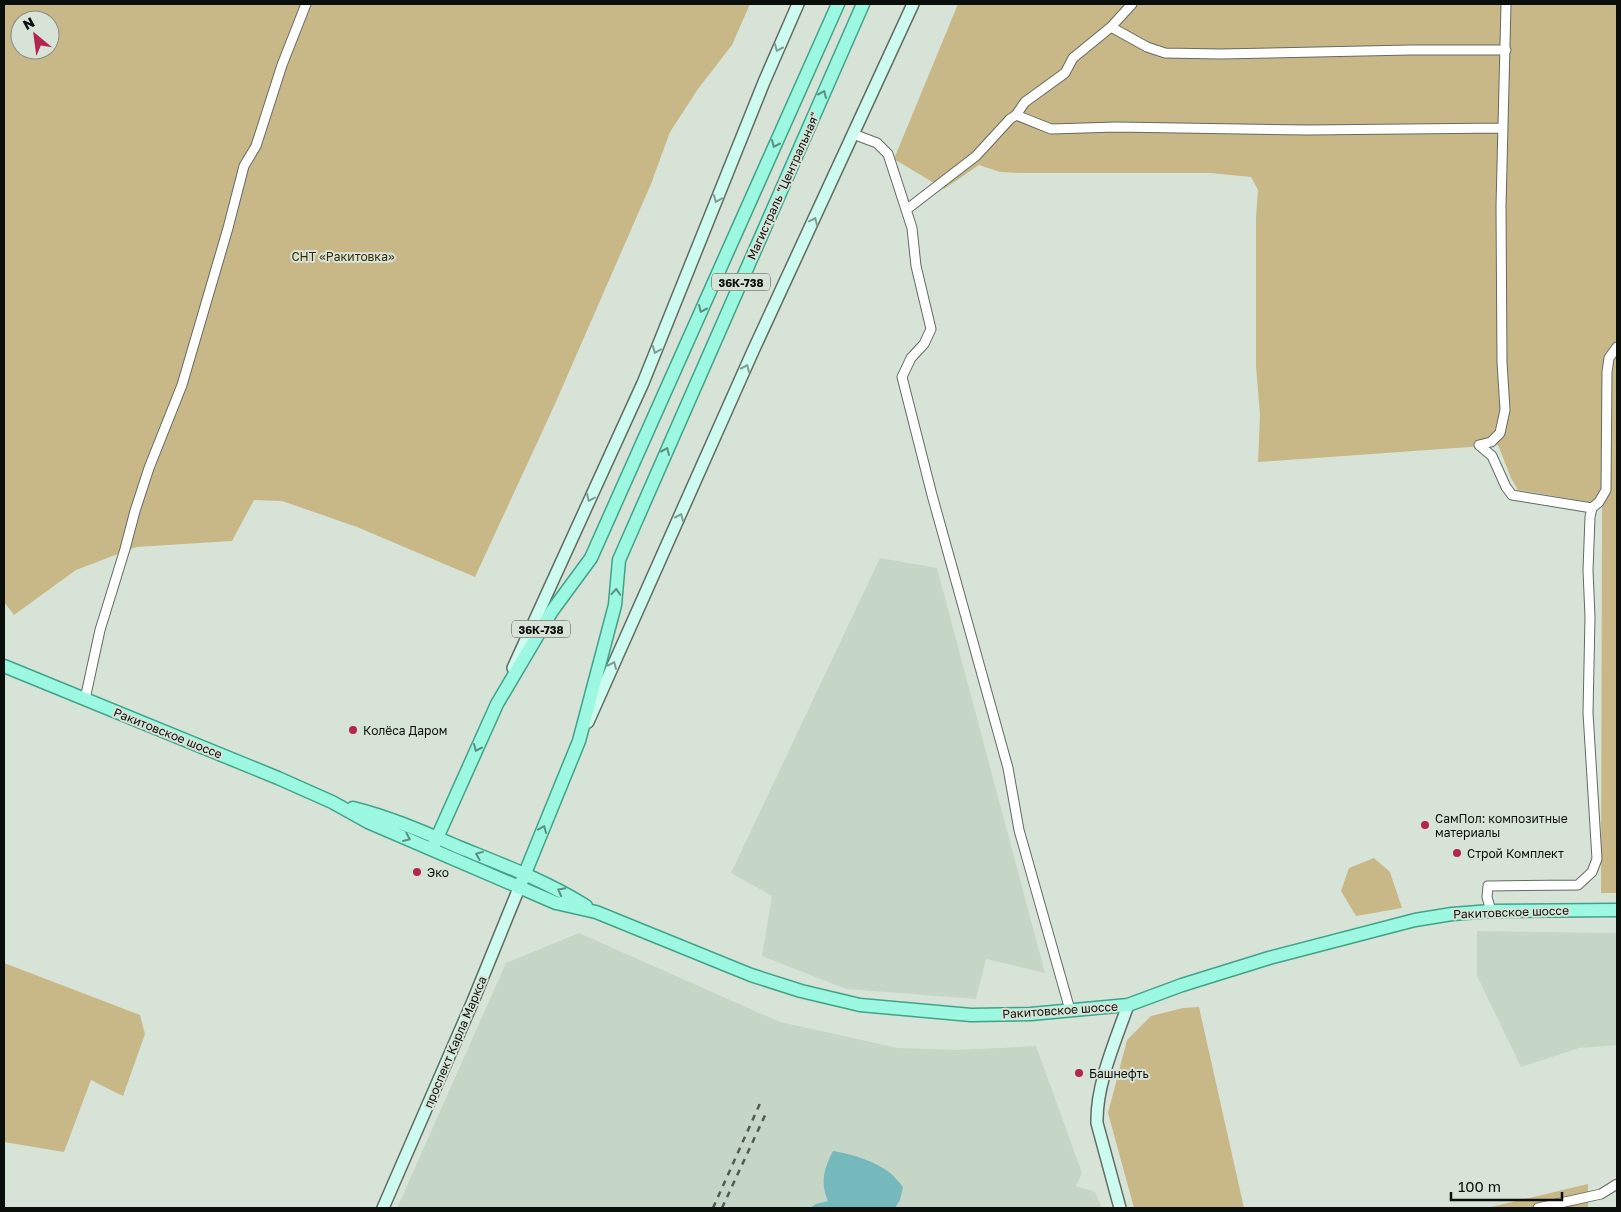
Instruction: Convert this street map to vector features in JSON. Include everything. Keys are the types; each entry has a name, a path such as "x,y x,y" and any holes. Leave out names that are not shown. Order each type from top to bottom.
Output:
{"main road":[{"path":"496,704 643,383 760,91 798,4"},
{"name":"Магистраль \"Центральная\"","path":"496,704 552,611 591,558 838,4"},
{"name":"Магистраль \"Центральная\"","path":"579,742 615,605 619,560 863,4"},
{"path":"579,742 749,360 913,4"},
{"name":"Ракитовское шоссе","path":"4,666 332,802 367,811 519,888 556,903 596,912 751,975 801,991 860,1005 971,1015 1031,1014 1128,1005 1182,985 1348,936 1415,920 1491,910 1617,910"},
{"name":"36К-738","path":"434,844 496,704"},
{"name":"36К-738","path":"524,874 579,742"},
{"name":"Ракитовское шоссе","path":"434,844 524,874 562,891 596,912"},
{"name":"проспект Карла Маркса","path":"383,1208 469,1010 524,874"},
{"path":"1120,1208 1097,1123 1097,1109 1100,1093 1128,1005"}],"street":[{"path":"85,699 100,630 124,556 134,511 182,385 244,166 256,146 282,65 306,4"},
{"path":"906,210 976,156 1010,119 1016,115 1024,102 1065,73 1073,58 1111,26 1132,4"},
{"path":"1506,4 1501,285 1505,410 1500,433 1491,442 1479,445 1492,456 1506,487 1512,495 1592,508"},
{"path":"1111,26 1146,48 1165,52 1220,54 1506,50"},
{"path":"1016,115 1051,129 1116,127 1308,130 1503,128"},
{"path":"853,134 877,143 888,154 912,228 916,266 931,329 924,344 911,358 902,377 932,495 1008,768 1019,830 1070,1010"},
{"path":"1491,910 1487,897 1488,886 1578,885 1592,872 1597,859 1588,713 1590,517 1592,508 1599,502 1606,490 1607,372 1609,358 1617,347"},
{"path":"1538,1208 1601,1194 1617,1184"}],"shaded area":[{"path":"880,558 937,568 1045,973 986,959 976,999 846,989 762,956 772,896 731,873"},
{"path":"1477,931 1617,933 1617,1045 1579,1048 1521,1067 1477,976"},
{"path":"579,933 780,1022 898,1048 957,1050 1036,1046 1082,1173 1076,1186 1095,1192 1102,1208 397,1208 506,963"}],"green space":[{"name":"СНТ «Ракитовка»","path":"4,4 750,4 732,45 698,89 670,132 651,184 555,404 475,577 357,527 282,501 254,500 232,541 136,547 76,570 14,615 4,602"},
{"path":"958,4 1617,4 1617,893 1601,893 1602,504 1518,490 1511,478 1498,445 1258,462 1260,415 1256,366 1256,218 1258,190 1251,177 1210,173 1019,173 1000,172 979,165 944,189 894,159"},
{"path":"1374,858 1390,872 1402,908 1356,916 1341,891 1349,868"},
{"path":"4,963 140,1015 145,1034 123,1096 91,1080 64,1152 4,1142"},
{"path":"1199,1007 1244,1208 1134,1208 1108,1113 1127,1040 1151,1016 1183,1008"},
{"path":"1588,1184 1588,1208 1487,1208"}],"water":[{"path":"833,1151 863,1158 877,1164 891,1174 903,1187 900,1200 895,1208 810,1208 816,1204 828,1201 824,1187 824,1175"}],"railway":[{"path":"713,1208 762,1099"},
{"path":"722,1208 767,1111"}],"place":[{"name":"Колёса Даром","path":"353,730"},
{"name":"СамПол: композитные материалы","path":"1425,825"},
{"name":"Строй Комплект","path":"1457,853"},
{"name":"Эко","path":"417,872"},
{"name":"Башнефть","path":"1079,1073"}]}
